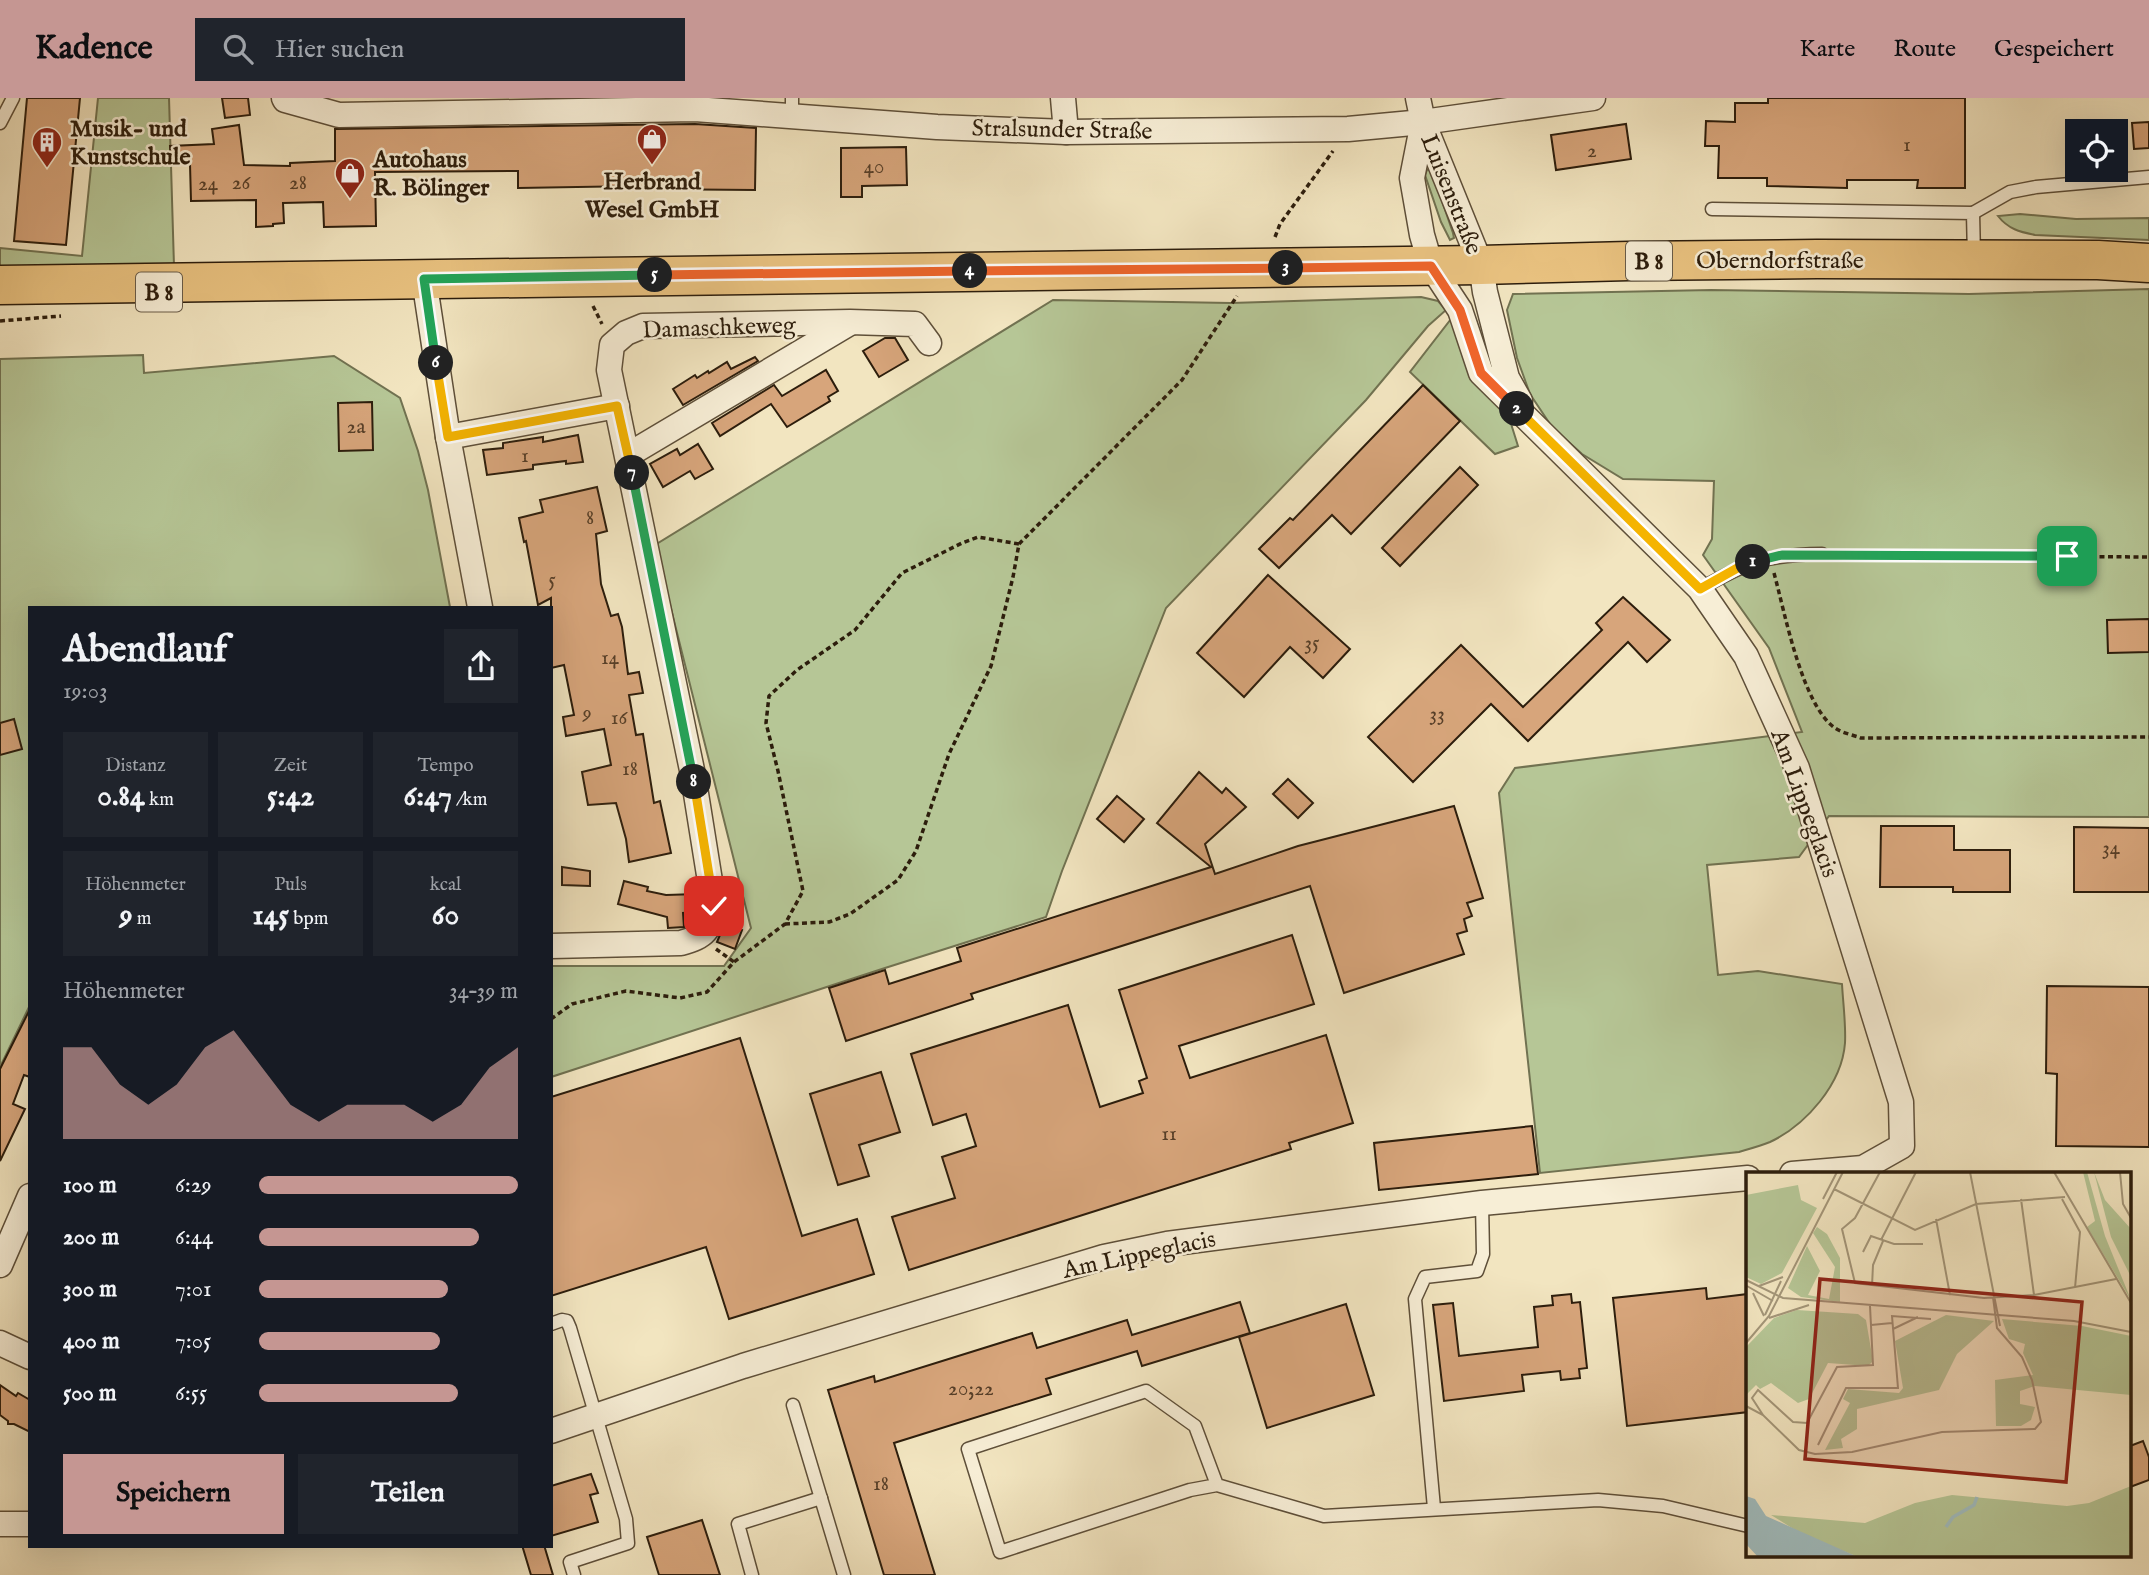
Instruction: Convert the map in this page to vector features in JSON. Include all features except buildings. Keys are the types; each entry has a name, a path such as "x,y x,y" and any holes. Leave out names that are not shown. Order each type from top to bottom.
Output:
{"main road":[{"name":"Oberndorfstraße","path":"0,285 1431,266 1483,279 1643,261 2098,260 2149,263"},
{"name":"Oberndorfstraße","path":"0,303 318,282"}],"street":[{"name":"Stralsunder Straße","path":"284,98 339,114 427,105 695,109 792,106 937,127 1066,132 1349,130 1420,110 1593,98"},
{"path":"1063,98 1066,132"},
{"name":"Luisenstraße","path":"1420,110 1412,178 1422,235 1431,266"},
{"name":"Luisenstraße","path":"1420,110 1483,279"},
{"name":"Am Lippeglacis","path":"1431,266 1460,310 1481,373 1700,589 1746,656 1797,768 1902,1102 1902,1146 1863,1168 1816,1172"},
{"path":"424,279 448,437 480,606"},
{"name":"Am Lippeglacis","path":"1483,279 1507,378 1534,425"},
{"name":"Damaschkeweg","path":"628,454 850,322"},
{"name":"Damaschkeweg","path":"553,946 681,943 700,937 705,932 710,926 714,906 693,775 610,370 612,345 626,332 643,326 850,322 915,324 929,343"},
{"path":"448,437 617,406"},
{"name":"Am Lippeglacis","path":"553,1430 743,1366 1104,1257 1167,1244 1482,1203 1746,1178"},
{"path":"0,1265 28,1201"},
{"path":"0,1343 28,1356"},
{"path":"0,1524 28,1524"}],"lane":[{"path":"0,123 13,98"},
{"path":"1712,209 1973,213 2010,192 2036,187 2149,177"},
{"path":"1973,213 1974,261"},
{"path":"1700,589 1765,555 1822,554"},
{"path":"1434,1508 1415,1299 1425,1278 1477,1270 1483,1254 1482,1203"},
{"path":"553,1323 567,1321 570,1328 626,1519 628,1543 570,1562 574,1575"},
{"path":"1217,1485 1195,1426 1146,1391 968,1449 1000,1552 1190,1490 1217,1485 1324,1516 1598,1500 1663,1506 1746,1526"},
{"path":"793,1405 844,1575"},
{"path":"752,1575 738,1524 821,1498"}],"path":[{"path":"785,924 829,922 850,914 898,880 916,851 948,754 991,666 1013,577 1018,544 1182,380 1270,251 1280,224 1349,130"},
{"path":"589,298 612,345"},
{"path":"553,1018 572,1004 626,991 680,998 707,992 734,962 785,924 803,891 766,723 769,696 797,670 855,630 902,573 978,537 1018,544"},
{"path":"1822,554 2149,557"},
{"path":"1765,555 1814,705 1836,729 1861,738 2149,737"}],"green space":[{"path":"98,98 169,98 174,266 0,269 0,248 82,256"},
{"path":"1431,169 1453,233 1454,238 1450,240 1425,175 1427,170"},
{"path":"2020,214 2076,219 2149,218 2149,240 2035,235 2015,229 1998,216"},
{"path":"2149,289 2149,817 1829,816 1799,857 1707,865 1718,975 1758,971 1842,984 1845,1043 1837,1073 1829,1088 1809,1114 1783,1135 1739,1152 1540,1173 1499,793 1515,768 1802,732 1769,648 1703,555 1712,539 1714,481 1623,479 1582,454 1552,427 1530,394 1517,358 1507,310 1513,294 1711,290 1969,294"},
{"path":"1421,297 1438,301 1446,310 1428,326 1366,400 1166,608 1046,917 553,1076 553,966 724,966 751,928 655,545 1053,300 1231,303"},
{"path":"1451,319 1507,411 1518,446 1495,454 1410,372"},
{"path":"143,355 144,373 334,356 400,398 428,490 450,606 28,606 28,1009 0,1067 0,359"}],"place":[{"name":"Herbrand Wesel GmbH","path":"652,166"},
{"name":"Musik- und Kunstschule","path":"47,169"},
{"name":"Autohaus R. Bölinger","path":"350,200"}],"route":[{"path":"714,906 693,775 617,406 448,437 424,279 1431,266 1460,310 1481,373 1700,589 1741,566 1782,555 2067,556"}]}
